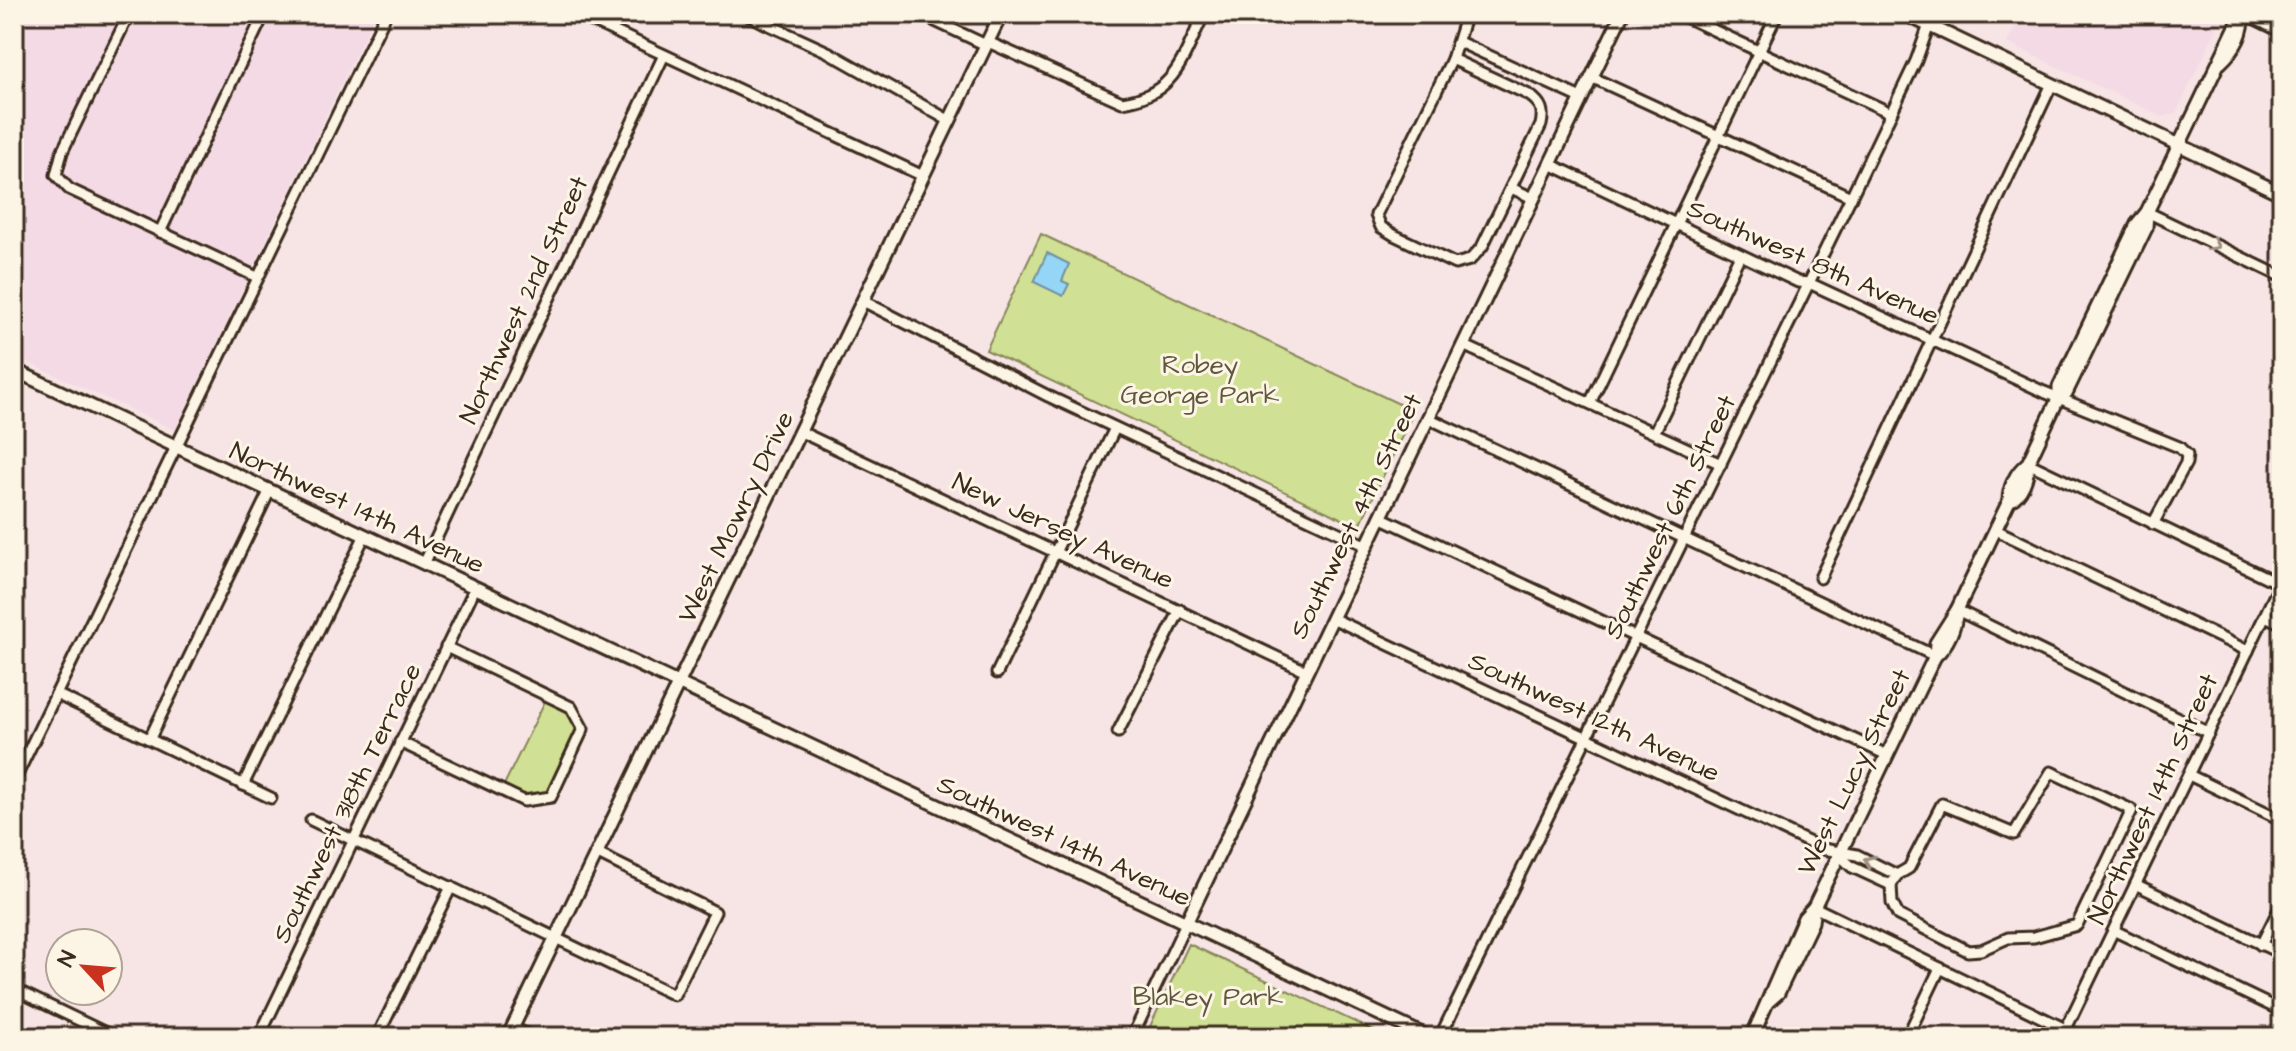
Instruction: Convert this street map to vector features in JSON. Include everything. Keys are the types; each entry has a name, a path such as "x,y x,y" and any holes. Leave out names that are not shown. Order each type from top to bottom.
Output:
{"street":[{"path":"129,14 62,152 56,175 69,189 257,277"},
{"path":"160,232 264,14"},
{"path":"14,781 386,14"},
{"path":"577,14 923,176"},
{"path":"745,14 828,52 950,121"},
{"path":"920,14 1122,102 1146,99 1163,88 1176,70 1204,14"},
{"name":"West Mowry Drive","path":"511,1032 1001,14"},
{"path":"1452,59 1529,95 1538,101 1543,112 1541,125 1482,247 1470,260 1455,264 1381,227 1378,209 1452,59 1466,14"},
{"name":"Southwest 4th Street","path":"1132,1037 1622,14"},
{"path":"1679,14 1891,113"},
{"path":"1590,403 1777,14"},
{"path":"1905,14 1931,20 2052,84 2281,189"},
{"path":"2243,14 2282,32"},
{"name":"West Lucy Street","path":"1752,1037 1769,1001 1771,987 1804,918 1814,907 1935,656 1936,643 1947,620 1957,610 1996,530 2015,480 2028,463 2059,397 2059,387 2108,284 2220,63 2221,52 2243,14"},
{"name":"Southwest 6th Street","path":"1440,1037 1851,197 1931,20"},
{"path":"1459,42 1581,98"},
{"name":"Northwest 2nd Street","path":"424,564 664,55"},
{"path":"1591,77 1851,197"},
{"path":"1820,578 2052,84"},
{"name":"Southwest 8th Avenue","path":"1550,164 1798,282 1809,283 2059,397 2174,444 2187,455 2153,524"},
{"path":"1511,188 1533,198"},
{"path":"2147,212 2282,277"},
{"path":"1654,433 1740,255"},
{"path":"865,302 1115,428 1367,546"},
{"path":"1463,345 1721,464"},
{"name":"Northwest 14th Avenue","path":"14,370 681,684"},
{"path":"1428,418 1935,656"},
{"path":"997,673 1115,428"},
{"name":"New Jersey Avenue","path":"801,432 1306,671"},
{"path":"2028,463 2281,582"},
{"path":"150,738 270,490"},
{"path":"1380,517 1887,755"},
{"path":"1996,530 2248,651"},
{"path":"243,785 364,537"},
{"name":"Northwest 14th Street","path":"2064,1033 2281,582"},
{"name":"Southwest 318th Terrace","path":"259,1037 475,588"},
{"path":"1118,732 1180,610"},
{"path":"1957,610 2209,733"},
{"path":"2265,616 2282,624"},
{"name":"Southwest 12th Avenue","path":"1332,618 1839,855"},
{"path":"400,742 524,801 551,797 583,729 571,707 446,647"},
{"name":"Southwest 14th Avenue","path":"681,684 1428,1037"},
{"path":"56,694 271,798"},
{"path":"2051,772 2132,810 2077,925 2034,937 2008,938 1981,950 1968,951 1898,915 1892,903 1891,885 1897,875 1909,868 1942,804 2014,834 2051,772"},
{"path":"2189,775 2282,820"},
{"path":"311,820 353,838 554,940 674,995 715,912 598,854"},
{"path":"1839,855 1857,855 1897,875"},
{"path":"1839,855 1852,867 1891,885"},
{"path":"2137,885 2282,954"},
{"path":"377,1037 451,887"},
{"path":"2261,945 2282,903"},
{"path":"1814,907 2064,1033 2082,1037"},
{"path":"2115,931 2282,1011"},
{"path":"1907,1037 1940,968"},
{"path":"14,989 114,1037"},
{"path":"511,1032 533,1037"}],"shaded area":[{"path":"14,14 375,14 175,430 14,356"},
{"path":"2021,14 2224,14 2176,113 2163,117 2007,43"}],"green space":[{"name":"Robey George Park","path":"1041,234 1414,411 1359,527 986,350"},
{"path":"547,697 570,709 581,729 550,796 524,800 502,789"},
{"name":"Blakey Park","path":"1189,944 1387,1037 1145,1037"}],"water":[{"path":"1047,253 1069,264 1062,281 1069,284 1063,296 1034,282"}]}
